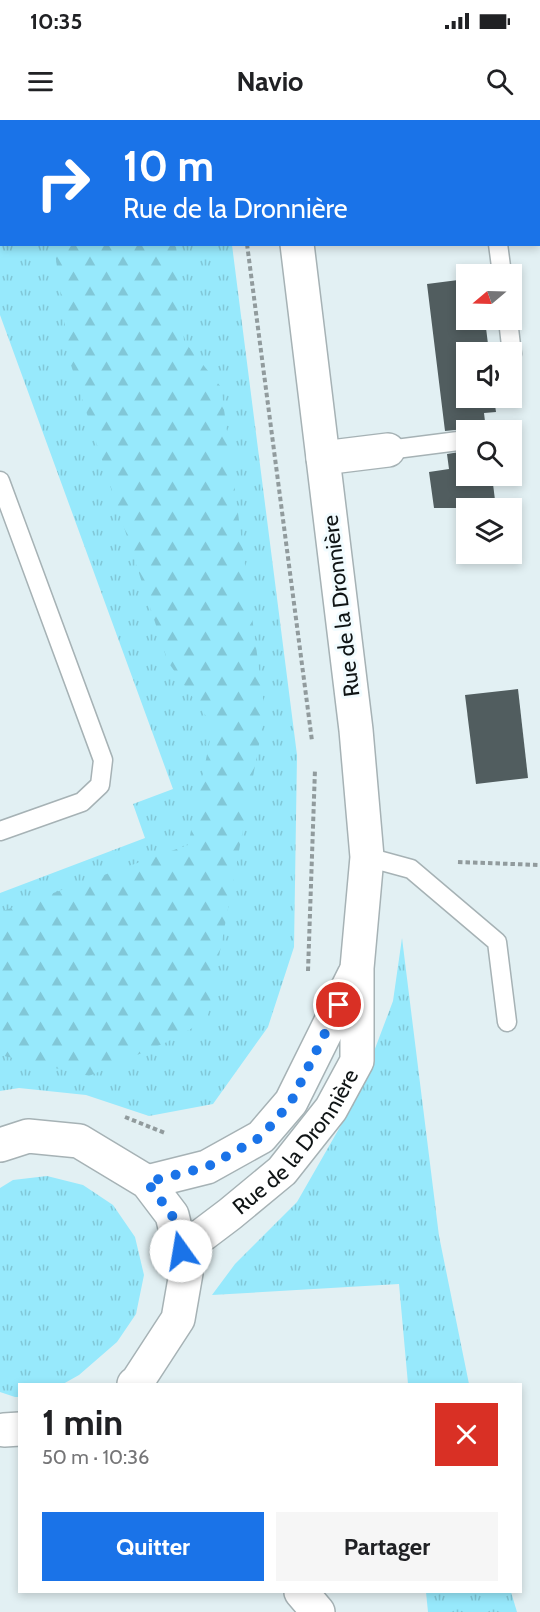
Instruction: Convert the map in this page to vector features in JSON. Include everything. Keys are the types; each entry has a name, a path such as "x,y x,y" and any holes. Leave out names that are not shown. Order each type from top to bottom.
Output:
{"street":[{"name":"Rue de la Dronnière","path":"181,1251 282,1171 332,1109 357,1061 357,968 367,857 356,730 297,246"},
{"path":"323,458 388,450"},
{"name":"Rue de la Dronnière","path":"147,1182 207,1167 261,1137 291,1102 357,968"},
{"path":"0,1145 28,1136 80,1141 147,1182 172,1215 186,1273 178,1319 138,1383"},
{"path":"303,1593 318,1612"}],"lane":[{"path":"498,246 501,264"},
{"path":"388,450 456,441"},
{"path":"0,482 104,760 100,785 82,802 0,831"},
{"path":"367,857 411,869 497,942 507,1022"}],"path":[{"path":"247,246 314,752"},
{"path":"308,977 315,764"},
{"path":"411,869 439,861 540,865"},
{"path":"121,1115 168,1134"}],"green space":[{"path":"0,246 232,246 297,755 294,947 268,1027 213,1104 149,1116 86,1095 19,1088 0,1091 0,893 145,838 133,804 173,789 0,315"},
{"path":"54,246 176,246 184,341 221,387 265,713 207,1020 167,1042 89,1076 0,1055 0,912 188,845 213,726 168,662 70,362"},
{"path":"402,938 439,1236 469,1383 408,1383 399,1284 212,1295 235,1264 297,1202 356,1099 393,1001"},
{"path":"47,1176 83,1185 113,1205 135,1237 144,1275 136,1314 117,1342 79,1375 65,1383 18,1383 18,1397 0,1392 0,1188 13,1180"},
{"path":"426,1593 511,1593 517,1612 428,1612"}],"building":[{"path":"456,280 456,330 486,330 488,342 456,342 456,408 495,408 496,412 484,413 485,420 456,420 456,430 445,431 427,284"},
{"path":"456,453 456,486 493,486 495,498 456,498 456,508 434,508 429,472 449,469 447,454"},
{"path":"518,689 528,778 476,784 465,695"}],"route":[{"path":"181,1251 172,1215 147,1182 207,1167 261,1137 291,1102 339,1005"}]}
